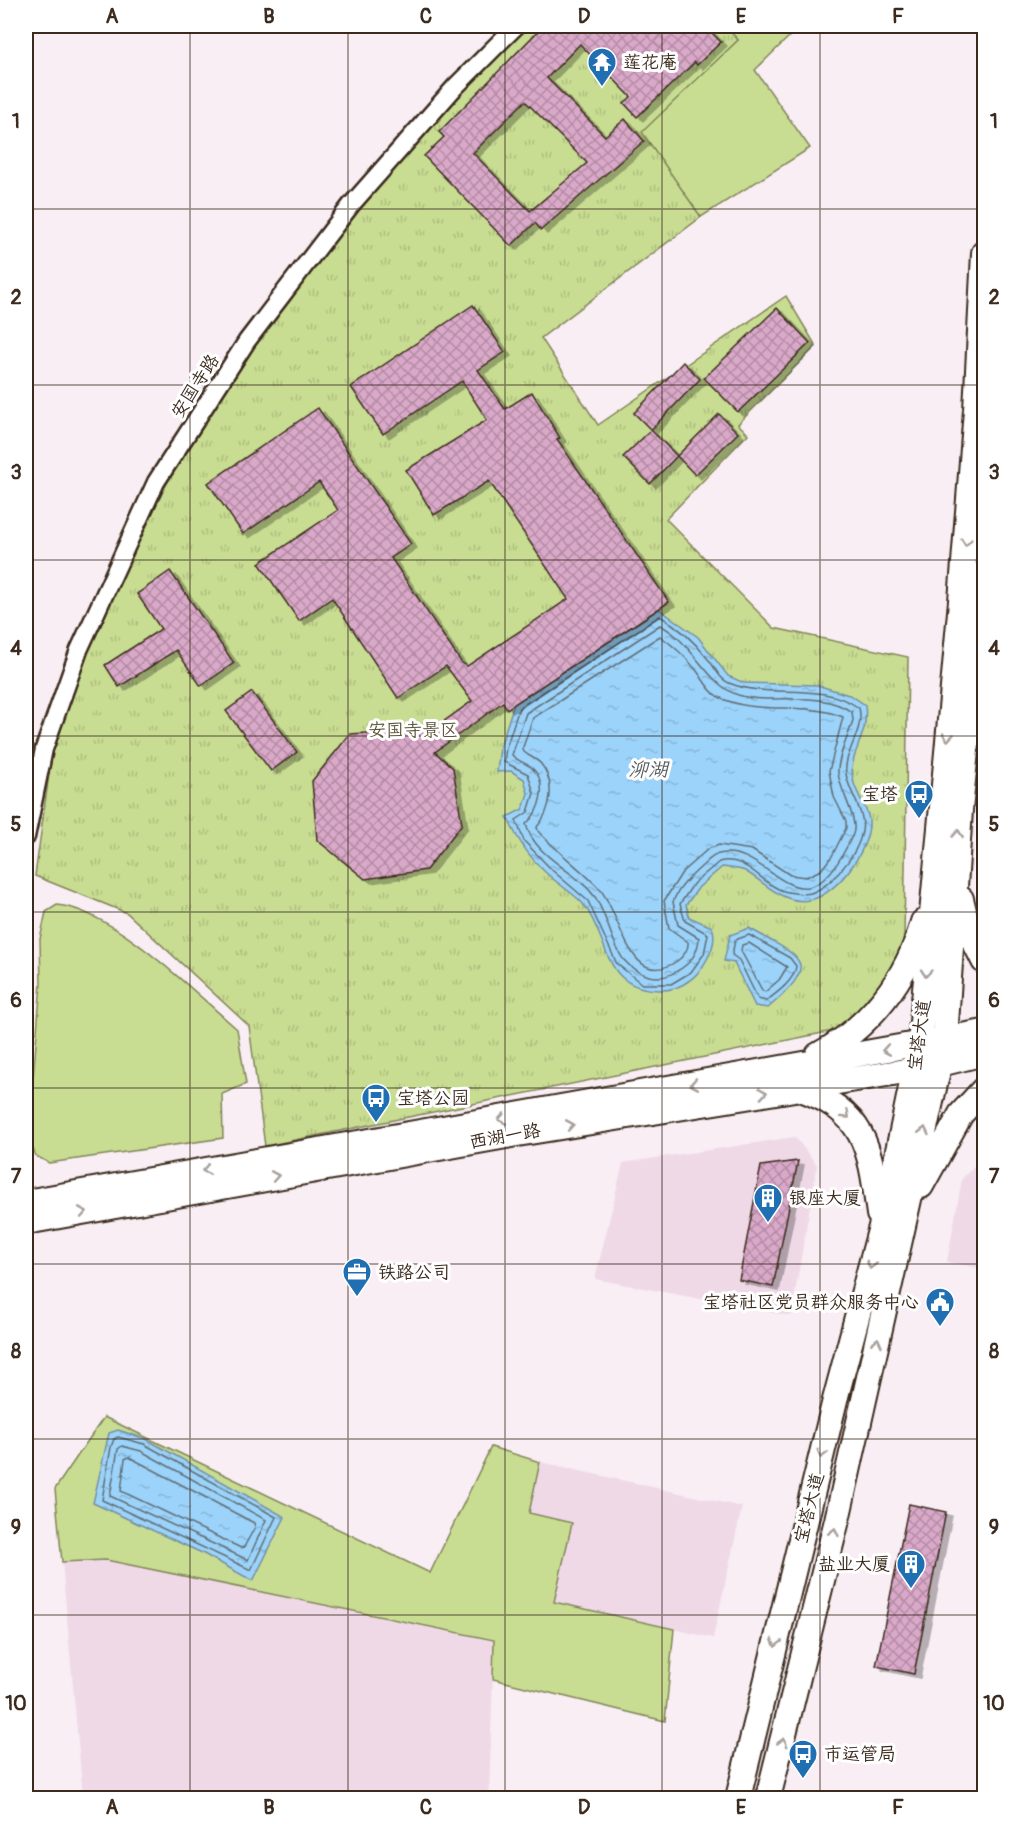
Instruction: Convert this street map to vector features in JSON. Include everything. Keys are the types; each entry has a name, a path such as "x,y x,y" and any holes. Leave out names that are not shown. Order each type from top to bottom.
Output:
{"main road":[{"name":"宝塔大道","path":"738,1798 832,1412 891,1229 945,1039 945,875 984,254"},
{"name":"宝塔大道","path":"768,1798 837,1520 891,1229 945,875 984,573"},
{"path":"945,875 984,961"},
{"path":"891,1229 871,1159 853,1121 796,1077 842,1043 873,1014 902,974 945,875"},
{"name":"西湖一路","path":"26,1222 460,1144 796,1077 920,1044 984,1032"},
{"name":"西湖一路","path":"26,1202 796,1077 915,1069 984,1053"},
{"path":"891,1229 961,1114 984,1089"}],"street":[{"name":"安国寺路","path":"26,837 45,749 79,650 156,482 247,340 351,205 455,87 516,26"}],"shaded area":[{"path":"795,1137 817,1165 791,1316 595,1279 623,1163"},
{"path":"984,1156 984,1269 947,1262 962,1179"},
{"path":"540,1462 742,1507 713,1638 554,1602 572,1523 529,1513"},
{"path":"106,1560 494,1640 489,1798 83,1798 62,1562"}],"green space":[{"name":"安国寺景区","path":"528,26 725,26 738,40 642,132 701,217 541,338 598,425 786,296 816,346 738,424 748,434 666,519 774,628 908,657 904,940 878,994 842,1029 265,1146 249,1026 127,913 35,876 52,752 87,650 167,483 256,344 355,211 465,89"},
{"path":"725,26 800,26 755,70 810,148 701,217 641,132 738,40"},
{"path":"57,905 79,910 127,936 175,974 237,1029 246,1084 222,1094 223,1138 49,1163 36,1156 28,1138 41,984 40,939 46,912"},
{"path":"104,1417 430,1573 491,1447 540,1462 529,1513 572,1523 554,1602 674,1629 665,1721 493,1679 494,1640 106,1560 62,1562 55,1489"}],"water":[{"name":"泖湖","path":"659,609 698,637 728,676 744,683 817,685 852,696 865,705 865,725 853,763 852,777 868,815 869,826 861,852 843,878 821,896 810,900 800,901 783,896 745,871 722,867 699,887 686,905 689,917 712,927 714,938 710,954 701,969 689,981 679,987 663,990 643,988 628,982 618,973 584,905 538,865 511,826 507,817 523,809 528,793 524,779 511,771 497,772 500,747 514,704"},
{"path":"749,928 781,946 799,961 800,970 796,979 768,1008 755,1006 734,963 724,961 730,935"},
{"path":"118,1430 146,1439 285,1517 253,1581 202,1553 93,1503 109,1433"}],"building":[{"path":"543,26 705,26 721,42 697,65 695,62 637,117 624,103 631,97 580,44 547,78 605,136 625,119 644,141 541,230 535,223 511,246 424,156 444,137 439,132","holes":["525,101 587,163 530,211 473,153"]},
{"path":"473,305 505,352 478,370 505,409 532,392 560,438 557,439 669,602 507,709 503,702 435,752 453,768 462,824 426,870 365,879 317,840 312,781 350,734 433,729 472,701 446,666 398,698 332,598 299,621 259,563 338,510 319,482 243,534 208,483 318,408 411,544 391,558 461,662 467,666 568,599 489,481 434,515 406,470 487,420 462,381 383,434 351,387"},
{"path":"777,308 810,343 738,412 704,378"},
{"path":"683,362 700,379 651,430 634,413"},
{"path":"719,414 738,433 695,475 677,456"},
{"path":"651,430 677,456 650,484 623,457"},
{"path":"170,571 234,663 201,686 176,650 119,687 105,665 161,629 137,594"},
{"path":"252,692 297,752 271,771 226,711"},
{"name":"银座大厦","path":"798,1161 773,1287 739,1280 761,1166"},
{"name":"盐业大厦","path":"909,1504 946,1512 914,1674 876,1666"}],"place":[{"name":"莲花庵","path":"602,88"},
{"name":"宝塔","path":"919,820"},
{"name":"宝塔公园","path":"376,1124"},
{"name":"银座大厦","path":"768,1224"},
{"name":"铁路公司","path":"357,1298"},
{"name":"宝塔社区党员群众服务中心","path":"940,1328"},
{"name":"盐业大厦","path":"911,1590"},
{"name":"市运管局","path":"803,1780"}]}
